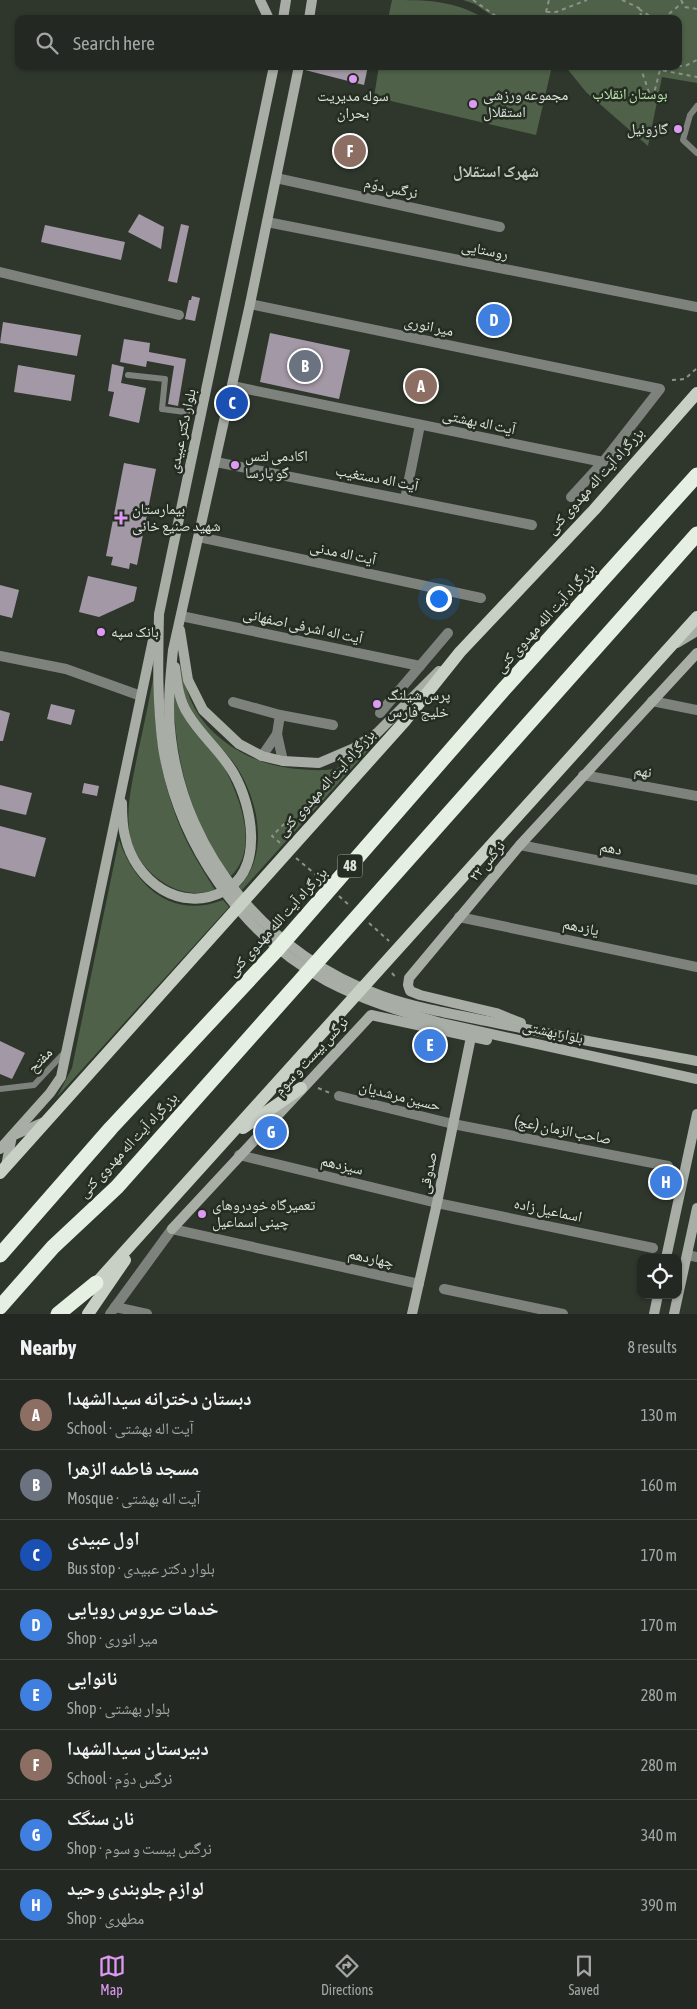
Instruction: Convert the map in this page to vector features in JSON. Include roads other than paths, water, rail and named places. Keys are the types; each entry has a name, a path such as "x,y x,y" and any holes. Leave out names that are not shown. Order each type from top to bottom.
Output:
{"highway":[{"name":"بزرگراه آیت الله مهدوی کنی","path":"0,1255 111,1128 274,952 504,689 697,475"},
{"name":"بزرگراه آیت اله مهدوی کنی","path":"0,1307 53,1247 128,1174 697,534"},
{"path":"58,1314 96,1283"}],"main road":[{"path":"260,0 267,15"},
{"path":"284,15 286,0"},
{"path":"310,15 312,0"},
{"name":"بلوار دکتر عبیدی","path":"178,804 167,763 160,724 158,690 159,614 273,70"},
{"path":"123,776 122,814 125,837 132,857 143,874 161,889 179,897 202,900 227,889 236,882 247,865 250,847 250,821 244,794 234,773 221,754 187,714 178,690 173,650 216,462 298,70"},
{"name":"بزرگراه آیت اله مهدوی کنی","path":"3,1170 404,722 460,652 594,510 697,393"},
{"path":"0,1149 50,1093 60,1077 159,614"},
{"path":"68,1314 697,617"},
{"path":"180,621 188,680 203,710 239,744 262,756 283,761 318,763 354,748 377,733 413,695 460,652"},
{"path":"672,646 697,631"},
{"name":"بلوار بهشتی","path":"173,650 168,697 169,724 174,757 182,788 197,828 222,874 254,913 279,938 308,959 357,986 384,997 546,1033 697,1061"},
{"name":"نرگس ۲۲","path":"546,1033 496,1013 410,991 408,985 409,978 520,845 697,653"},
{"name":"بلوار بهشتی","path":"178,804 190,834 217,881 273,944 327,981 404,1013 697,1079"},
{"name":"نرگس بیست و سوم","path":"172,1230 239,1155 371,1015 471,1038"},
{"path":"471,1038 568,1051"},
{"name":"صدوقی","path":"412,1314 471,1038"},
{"path":"227,1139 304,1086"},
{"path":"667,1254 697,1114"},
{"path":"12,1136 47,1121"},
{"path":"3,1170 12,1136"},
{"path":"674,1314 692,1256 697,1208"},
{"path":"88,1314 113,1280 142,1232"},
{"path":"654,1314 657,1299"}],"street":[{"name":"نرگس دوّم","path":"276,178 500,227"},
{"name":"روستایی","path":"267,222 697,307"},
{"path":"0,272 179,315"},
{"name":"میر انوری","path":"250,304 660,389 603,462"},
{"name":"آیت اله بهشتی","path":"232,386 603,462"},
{"path":"406,499 420,425"},
{"name":"آیت اله دستغیب","path":"216,462 532,525"},
{"path":"571,497 603,462"},
{"name":"آیت اله مدنی","path":"199,537 481,598"},
{"name":"آیت اله اشرفی اصفهانی","path":"180,621 420,666"},
{"path":"380,713 448,633"},
{"path":"0,656 66,669 141,696"},
{"path":"233,702 280,715 333,725"},
{"path":"652,702 697,710"},
{"path":"280,715 277,734 283,761"},
{"path":"262,756 277,734"},
{"name":"نهم","path":"584,775 697,796"},
{"name":"دهم","path":"520,845 697,880"},
{"name":"یازدهم","path":"459,917 697,967"},
{"name":"حسین مرشدیان","path":"339,1096 453,1124"},
{"name":"صاحب الزمان (عج)","path":"453,1124 668,1166"},
{"name":"سیزدهم","path":"239,1155 437,1203"},
{"name":"اسماعیل زاده","path":"437,1203 653,1248"},
{"path":"112,1311 172,1230"},
{"name":"چهاردهم","path":"172,1230 418,1284"},
{"path":"444,1289 564,1314"},
{"path":"112,1311 147,1314"}],"lane":[{"path":"697,106 690,114 683,140 697,153"},
{"path":"128,375 165,379 162,409 201,414"},
{"name":"مفتح","path":"0,1089 34,1084 67,1050"}],"place":[{"name":"سوله مدیریت بحران","path":"353,79"},
{"name":"مجموعه ورزشی استقلال","path":"473,104"},
{"name":"گازوئیل","path":"678,129"},
{"name":"دبیرستان سیدالشهدا","path":"350,151"},
{"name":"خدمات عروس رویایی","path":"494,320"},
{"name":"مسجد فاطمه الزهرا","path":"305,366"},
{"name":"دبستان دخترانه سیدالشهدا","path":"421,386"},
{"name":"اول عبیدی","path":"232,403"},
{"name":"اکادمی لتس گو پارسا","path":"235,465"},
{"name":"بیمارستان شهید صنیع خانی","path":"121,518"},
{"name":"بانک سپه","path":"101,632"},
{"name":"پرس شیلنگ خلیج فارس","path":"377,704"},
{"name":"نانوایی","path":"430,1045"},
{"name":"نان سنگک","path":"271,1132"},
{"name":"لوازم جلوبندی وحید","path":"666,1182"},
{"name":"تعمیرگاه خودروهای چینی اسماعیل","path":"202,1214"}],"district":[{"name":"شهرک استقلال","path":"496,171"}],"park label":[{"name":"بوستان انقلاب","path":"630,94"}]}
